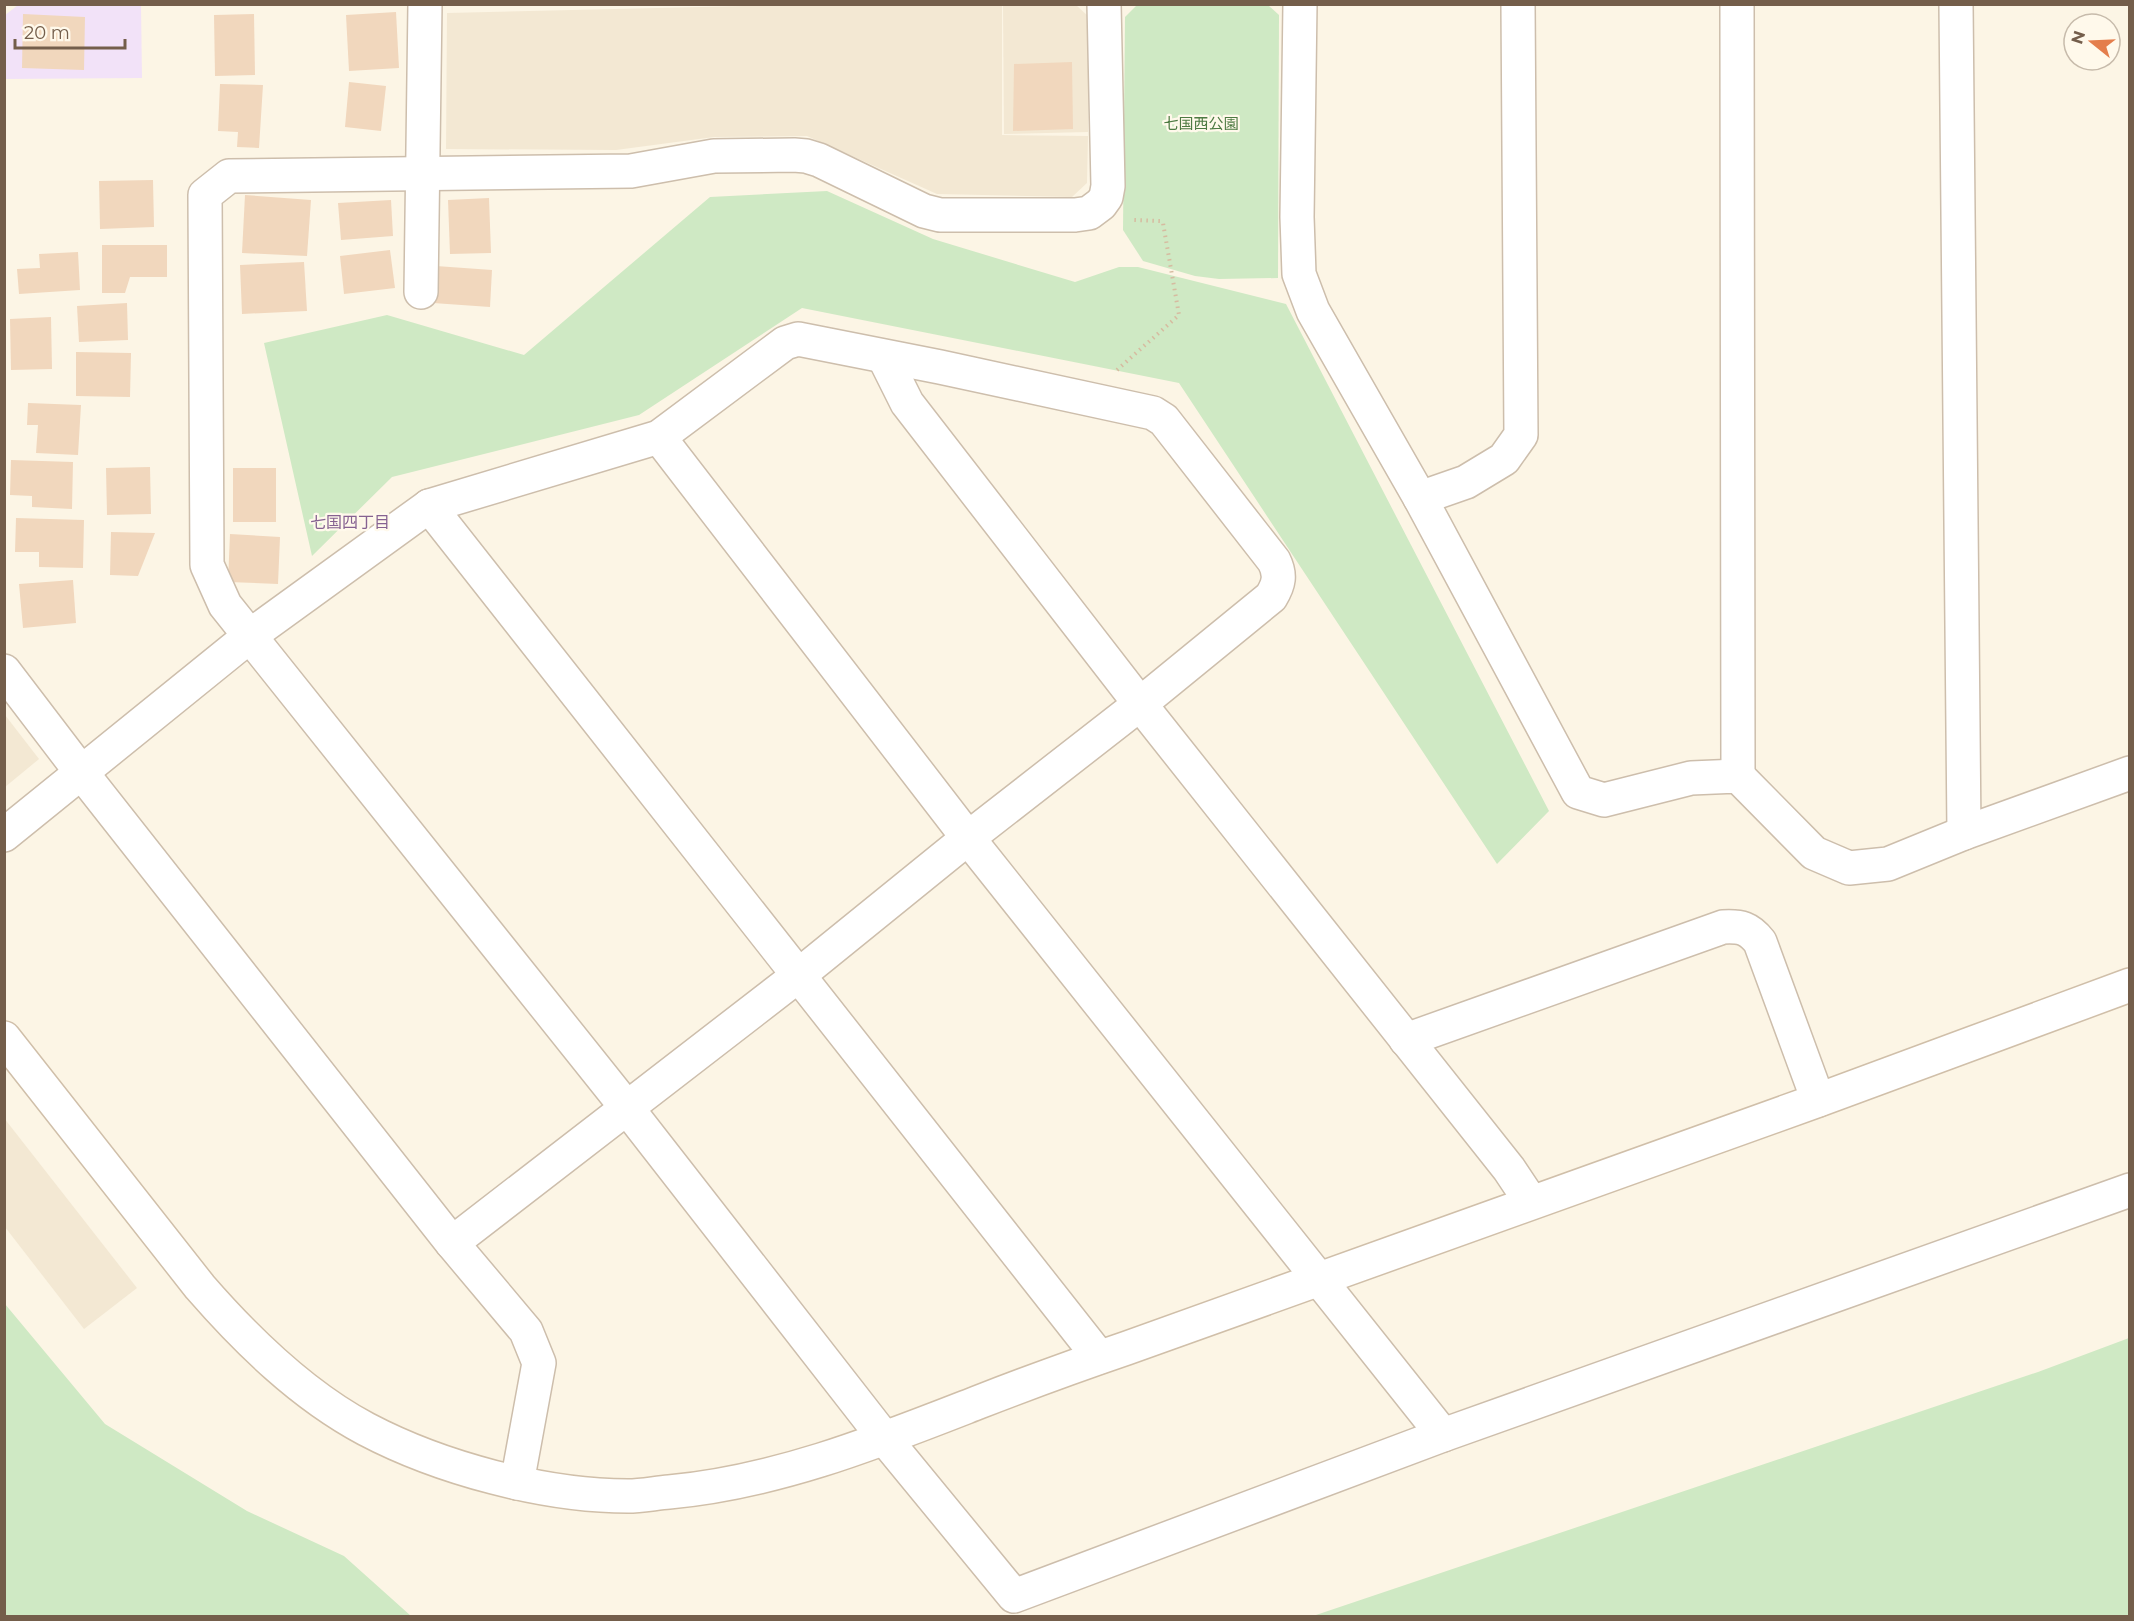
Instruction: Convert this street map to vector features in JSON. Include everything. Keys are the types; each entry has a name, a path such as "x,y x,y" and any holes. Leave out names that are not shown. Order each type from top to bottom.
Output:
{"street":[{"path":"421,292 425,4"},
{"path":"1104,4 1108,186 1106,197 1089,213 1075,215 940,215 924,211 819,160 794,155 714,156 631,171 229,176 205,195 207,565 225,605 627,1108 885,1439 1014,1596 1443,1436 2130,1190"},
{"path":"1300,4 1297,217 1299,274 1313,312 1420,498 1578,792 1604,800 1691,778 1738,776"},
{"path":"1420,498 1466,482 1504,459 1521,435 1518,4"},
{"path":"1737,4 1738,776 1814,853 1849,868 1888,864 1964,833 2130,773"},
{"path":"1956,4 1964,833"},
{"path":"4,835 251,635 429,506 659,437 785,343 798,339 1153,413 1164,420 1274,561 1280,573 1278,586 1271,597 799,975 452,1243"},
{"path":"884,357 907,403 1140,704 1509,1169 1531,1202"},
{"path":"659,437 968,838 1443,1436"},
{"path":"429,506 1099,1358"},
{"path":"4,671 452,1243 526,1331 539,1363 517,1483"},
{"path":"1406,1040 1723,927 1738,926 1751,931 1760,942 1818,1100"},
{"path":"4,1038 200,1287 232,1324 275,1365 318,1398 365,1428 464,1468 517,1483 628,1496 733,1483 785,1471 885,1439 1099,1358 1818,1100 2130,985"}],"path":[{"path":"1101,204 1117,219 1163,223 1179,315 1108,377"}],"shaded area":[{"path":"823,4 1002,5 1002,135 1088,136 1087,183 1072,197 937,194 807,136 714,137 616,150 446,149 447,13"},
{"path":"18,5 141,5 142,78 5,79 4,16"},
{"path":"1003,5 1076,5 1089,17 1088,132 1004,134"},
{"path":"5,715 39,759 4,787"},
{"path":"4,1118 137,1288 84,1329 5,1227"}],"green space":[{"name":"七国西公園","path":"1137,5 1268,5 1279,15 1278,278 1219,279 1195,276 1143,261 1123,230 1125,17"},
{"path":"827,191 933,239 1075,282 1119,267 1138,267 1286,304 1549,811 1497,864 1179,383 802,308 639,415 392,477 312,556 264,343 387,315 524,355 710,197"},
{"path":"5,1304 105,1424 247,1511 344,1556 411,1616 5,1616"},
{"path":"2129,1338 2129,1616 1313,1616 2038,1372"}],"building":[{"path":"396,12 399,68 349,71 346,15"},
{"path":"23,14 85,17 84,70 22,68"},
{"path":"254,14 255,75 215,76 214,15"},
{"path":"1072,62 1073,129 1013,131 1014,64"},
{"path":"349,82 386,86 381,131 345,127"},
{"path":"220,84 263,85 259,148 237,147 238,132 218,131"},
{"path":"153,180 154,227 100,229 99,181"},
{"path":"245,195 311,200 307,256 242,253"},
{"path":"489,198 491,253 450,254 448,200"},
{"path":"391,200 393,236 341,240 338,203"},
{"path":"102,245 167,245 167,277 130,277 125,293 102,293"},
{"path":"390,250 395,288 344,294 340,256"},
{"path":"78,252 80,290 19,294 17,269 40,268 39,254"},
{"path":"304,262 307,311 242,314 240,265"},
{"path":"436,266 492,270 490,307 433,303"},
{"path":"127,303 128,340 79,342 77,306"},
{"path":"51,317 52,369 11,370 10,319"},
{"path":"76,352 131,353 130,397 76,396"},
{"path":"28,403 81,405 78,455 36,453 38,425 27,425"},
{"path":"11,460 73,462 72,509 32,507 32,496 10,495"},
{"path":"150,467 151,514 107,515 106,468"},
{"path":"233,468 276,468 276,522 233,522"},
{"path":"16,518 84,520 83,568 39,567 39,552 15,552"},
{"path":"111,532 155,533 138,576 110,575"},
{"path":"230,534 280,537 278,584 228,582"},
{"path":"73,580 76,623 23,628 19,584"}],"district":[{"name":"七国四丁目","path":"350,522"}]}
